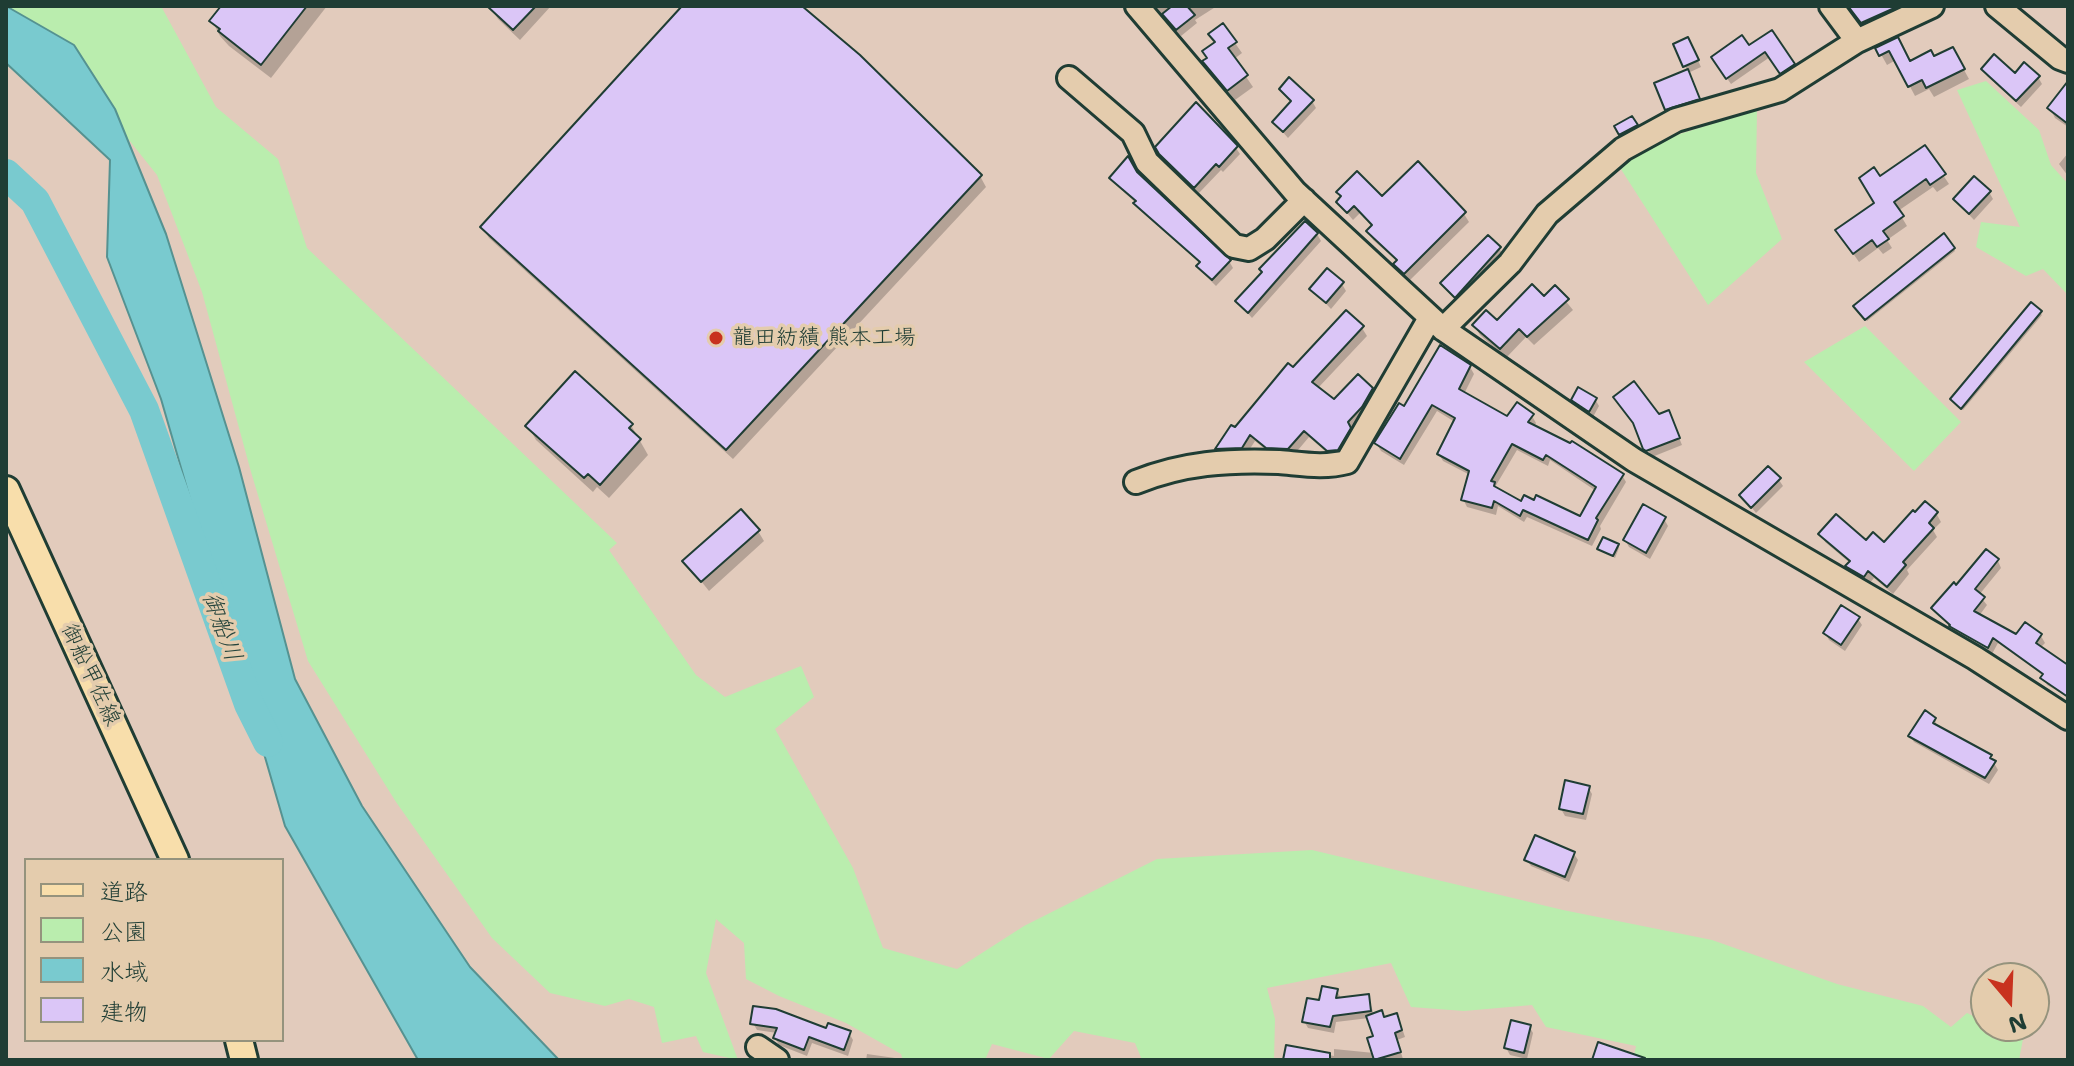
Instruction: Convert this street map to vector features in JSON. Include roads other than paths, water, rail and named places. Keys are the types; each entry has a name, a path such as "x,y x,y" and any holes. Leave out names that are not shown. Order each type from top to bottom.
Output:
{"main road":[{"name":"御船甲佐線","path":"6,490 174,858"}],"street":[{"path":"1137,6 1304,200 1437,323 1634,460 1975,658 2068,718"},
{"path":"1831,6 1857,41"},
{"path":"1136,482 1184,466 1214,463 1278,462 1331,466 1347,462 1437,323 1510,263 1547,214 1623,149 1676,120 1780,90 1857,41 1932,6"},
{"path":"1997,6 2060,58 2068,61"},
{"path":"1069,78 1133,133 1147,162 1234,246 1249,249 1265,239 1304,200"},
{"path":"758,1047 777,1060"}],"water":[{"path":"6,6 74,45 115,109 166,234 239,467 295,679 362,806 470,967 559,1060 418,1060 285,826 161,399 107,257 110,160 6,63"}],"waterway":[{"name":"御船川","path":"6,174 35,201 144,410 249,704 268,742"}],"place":[{"name":"龍田紡績 熊本工場","path":"716,338"}]}
